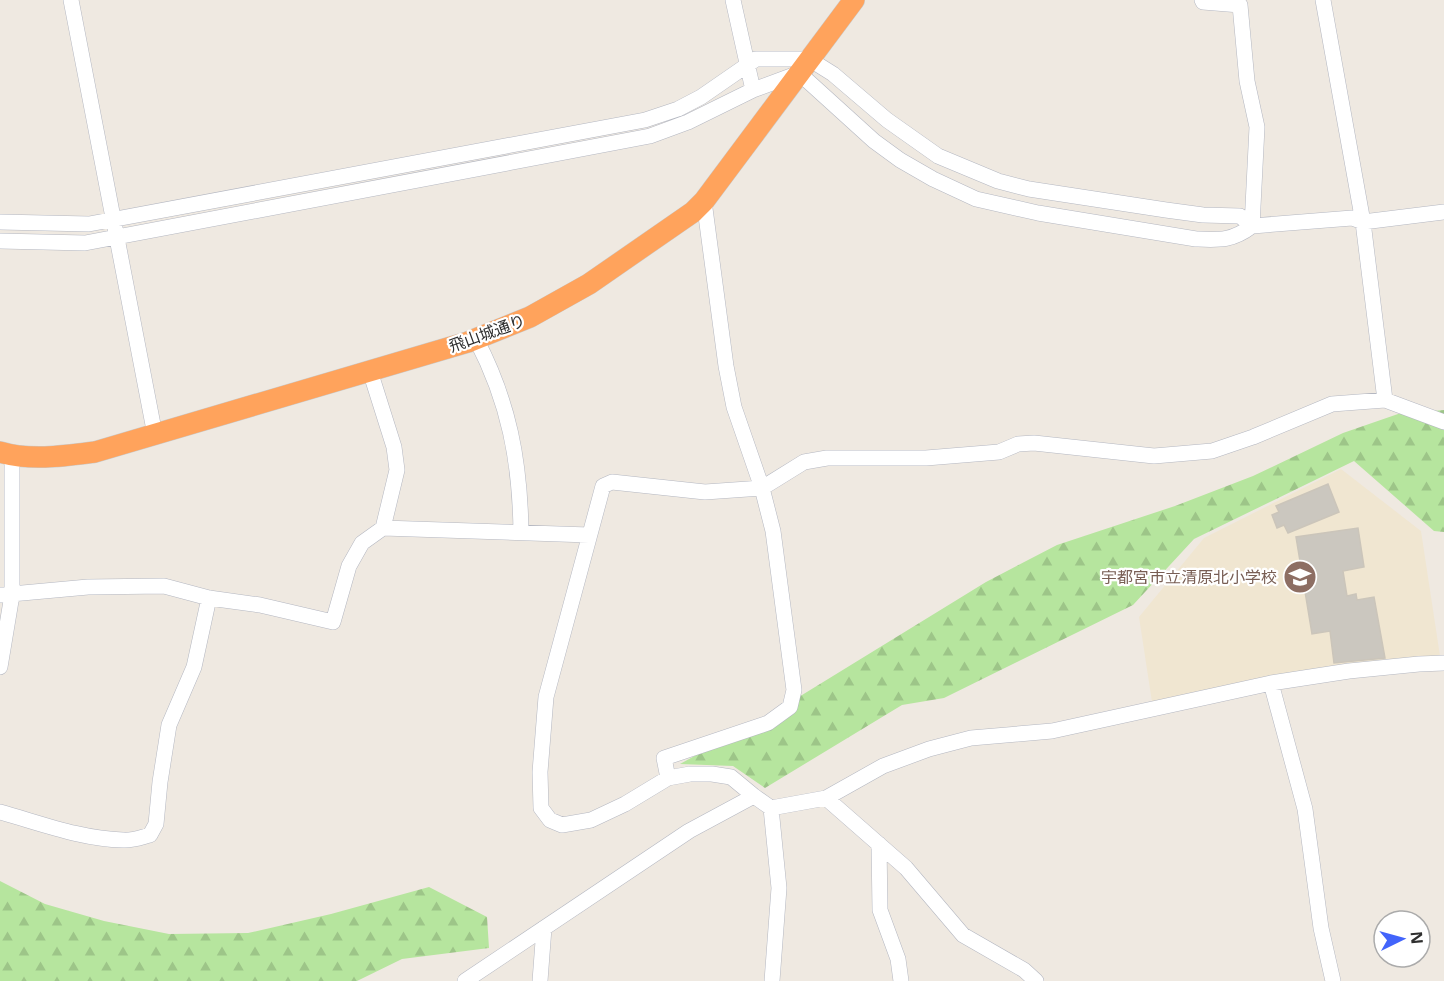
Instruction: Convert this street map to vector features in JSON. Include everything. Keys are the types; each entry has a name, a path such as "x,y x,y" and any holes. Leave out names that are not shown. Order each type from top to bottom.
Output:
{"highway":[{"name":"飛山城通り","path":"6,454 59,457 95,452 476,339 530,317 589,284 693,212 704,201 854,0"}],"street":[{"path":"70,0 155,435"},
{"path":"733,0 753,90"},
{"path":"1202,0 1203,2 1240,5 1247,81 1257,127 1252,226"},
{"path":"1323,0 1363,222 1385,400"},
{"path":"0,222 89,224 645,120 678,109 701,97 756,59 804,66 833,74 887,120 938,156 998,182 1029,189 1166,210 1203,215 1240,216 1252,226"},
{"path":"0,241 85,243 650,136 688,122 804,66"},
{"path":"804,66 874,141 900,160 933,179 976,199 1038,213 1196,239 1230,239 1252,226 1352,218 1363,222 1444,212"},
{"path":"668,778 664,758 768,723 790,707 794,690 773,531 762,488 734,407 726,366 704,201"},
{"path":"476,339 488,361 501,395 516,455 521,532"},
{"path":"370,371 394,447 396,470 383,528"},
{"path":"1444,422 1385,400 1332,404 1253,437 1212,451 1154,456 1111,453 1035,442 1018,444 999,452 926,458 826,458 804,462 762,488 705,492 612,482 603,486 546,697 540,772 541,808 550,820 562,825 591,820 625,804 668,778 690,774 731,777 771,808 826,798 883,766 929,749 971,738 1052,731 1271,683 1349,671 1444,663"},
{"path":"0,667 6,595 6,454"},
{"path":"6,595 88,587 164,586 208,598 260,605 333,622 349,566 362,543 383,528 589,535"},
{"path":"0,812 70,832 98,837 125,841 150,835 156,824 169,725 194,667 208,598"},
{"path":"1271,683 1305,809 1321,928 1333,981"},
{"path":"465,981 689,831 754,796"},
{"path":"826,798 912,875 963,935 1024,970 1036,981"},
{"path":"771,808 779,888 772,981"},
{"path":"879,844 880,909 898,959 901,981"},
{"path":"540,981 544,928"}],"shaded area":[{"name":"宇都宮市立清原北小学校","path":"1341,469 1421,531 1440,656 1366,664 1152,702 1139,617 1204,538"}],"green space":[{"path":"1444,410 1444,532 1434,531 1354,461 1194,539 1133,605 944,698 902,705 765,788 733,766 680,764 776,711 986,582 1057,545 1175,506 1253,476 1343,433 1398,414"},
{"path":"0,881 45,904 104,921 169,934 248,933 331,914 429,887 487,917 489,948 402,959 357,981 0,981"}],"building":[{"path":"1328,484 1339,512 1288,533 1284,525 1277,528 1272,515 1279,512 1276,506"},
{"path":"1358,528 1364,567 1343,571 1347,596 1356,594 1357,600 1374,597 1385,658 1334,663 1330,631 1312,634 1296,537"}],"place":[{"name":"宇都宮市立清原北小学校","path":"1300,577"}]}
